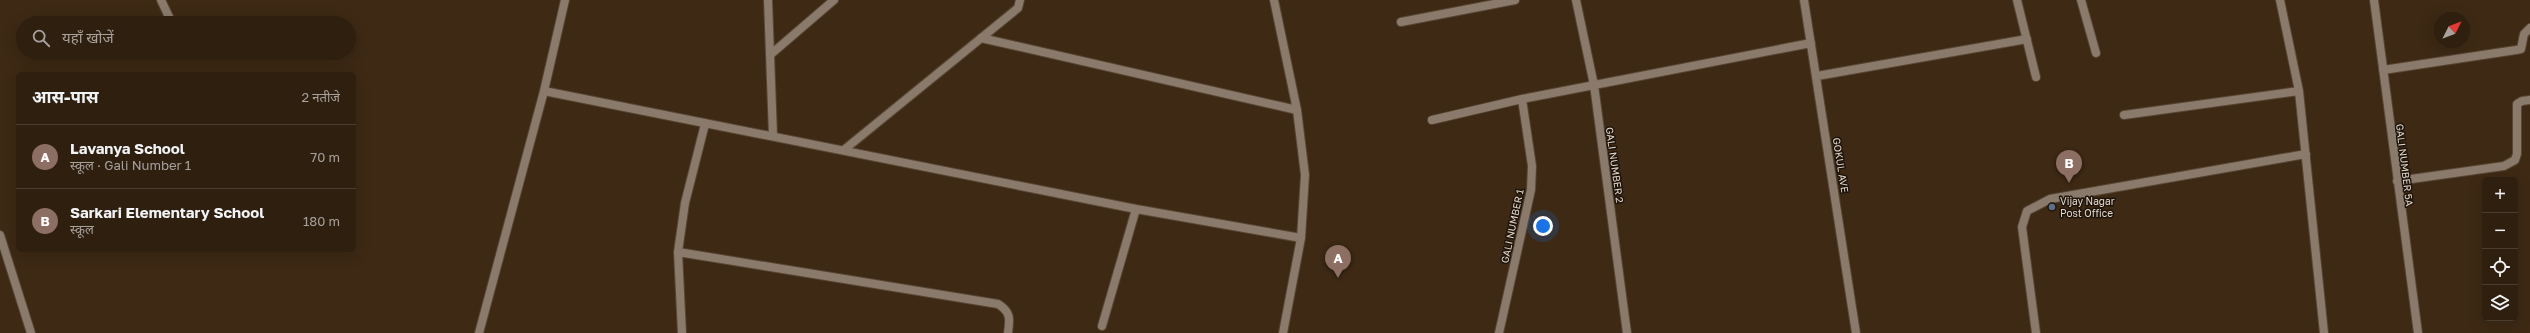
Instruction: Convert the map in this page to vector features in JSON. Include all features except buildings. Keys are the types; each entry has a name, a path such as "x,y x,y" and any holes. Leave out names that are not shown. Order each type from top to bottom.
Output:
{"street":[{"path":"161,0 169,16"},
{"path":"479,333 544,91 565,0"},
{"path":"768,0 773,135"},
{"path":"770,55 834,0"},
{"path":"845,149 1018,8 1020,0"},
{"path":"1274,0 1297,110 1305,175 1301,238 1283,333"},
{"path":"1401,22 1515,0"},
{"name":"GALI NUMBER 2","path":"1576,0 1594,85 1628,333"},
{"name":"GOKUL AVE","path":"1804,0 1856,333"},
{"path":"2017,0 2036,77"},
{"path":"2081,0 2096,53"},
{"path":"2280,0 2299,91 2324,333"},
{"name":"GALI NUMBER 5A","path":"2374,0 2396,181 2418,333"},
{"path":"2383,70 2521,49 2524,34 2530,28"},
{"path":"981,38 1297,110"},
{"path":"1817,76 2027,39"},
{"path":"1432,120 1522,99 1811,43"},
{"path":"544,91 705,124 845,149 1136,208 1301,238"},
{"path":"2124,115 2299,91"},
{"name":"GALI NUMBER 1","path":"1499,333 1531,190 1532,166 1522,99"},
{"path":"2396,181 2504,166 2511,163 2517,154 2517,104 2522,101 2530,100"},
{"path":"682,333 678,252 685,203 705,124"},
{"path":"2036,333 2022,227 2027,211 2036,204 2050,199 2306,154"},
{"path":"1102,326 1136,208"},
{"path":"0,235 31,333"},
{"path":"678,252 998,304 1008,311 1010,317 1008,333"}],"place":[{"name":"Sarkari Elementary School","path":"2069,183"},
{"name":"Vijay Nagar Post Office","path":"2052,207"},
{"name":"Lavanya School","path":"1338,278"}]}
